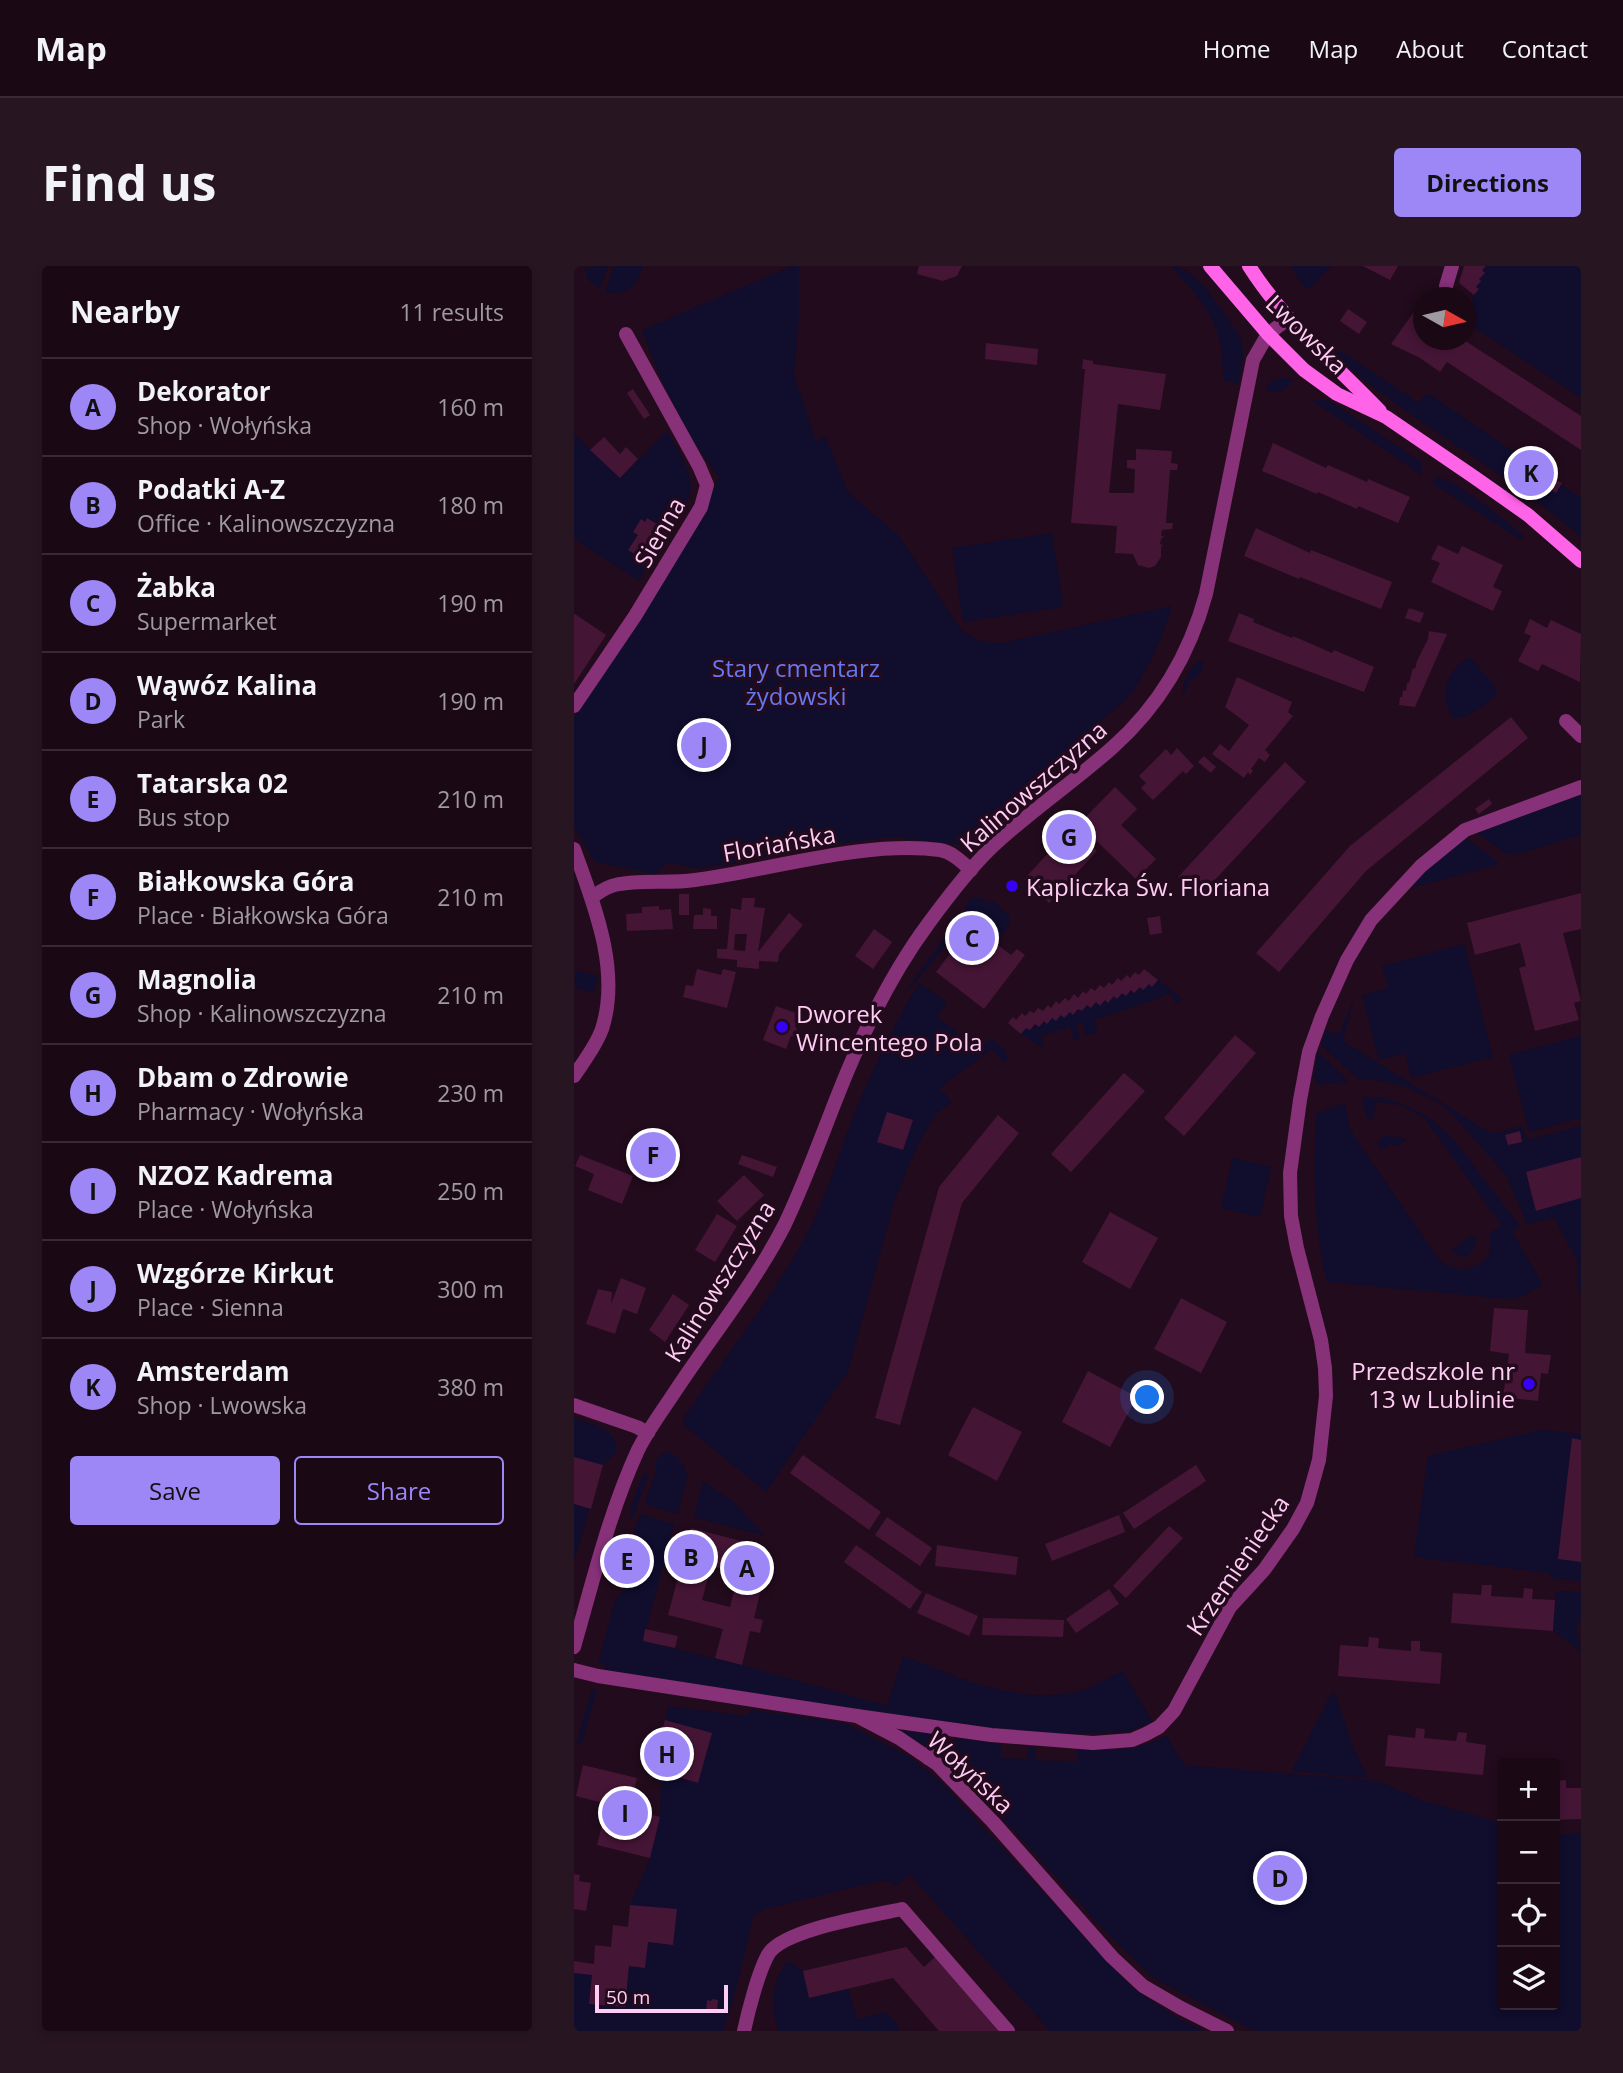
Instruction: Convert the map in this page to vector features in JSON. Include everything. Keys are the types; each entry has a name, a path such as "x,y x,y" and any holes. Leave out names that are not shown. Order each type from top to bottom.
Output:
{"street":[{"name":"Lwowska","path":"1210,266 1268,334 1316,379 1336,394 1386,417 1528,515 1581,561"},
{"name":"Lwowska","path":"1249,266 1264,290 1288,319 1386,417"},
{"path":"1446,286 1452,266"},
{"name":"Kalinowszczyzna","path":"574,1647 612,1517 638,1450 767,1255 793,1207 852,1059 881,998 927,926 971,870 1013,828 1129,732 1156,699 1179,663 1195,631 1206,594 1253,360 1268,334 1288,319"},
{"name":"Sienna","path":"574,706 675,552 701,507 707,485 626,334"},
{"path":"1566,721 1581,736"},
{"name":"Krzemieniecka","path":"857,1716 1066,1742 1115,1742 1132,1740 1159,1727 1174,1711 1230,1607 1264,1570 1293,1529 1307,1503 1319,1460 1326,1396 1325,1368 1321,1340 1291,1216 1290,1174 1309,1052 1322,1016 1347,960 1371,920 1421,866 1465,831 1581,788"},
{"name":"Floriańska","path":"592,897 605,887 617,884 697,880 808,859 894,848 946,851 971,870"},
{"path":"574,849 592,897 605,950 609,980 601,1030 574,1076"},
{"path":"574,1405 648,1433"},
{"path":"574,1587 589,1591"},
{"name":"Wołyńska","path":"574,1670 857,1716 886,1731 929,1758 993,1822 1112,1957 1135,1978 1181,2008 1227,2031"},
{"path":"929,1758 944,1728"},
{"path":"748,2027 769,1954 783,1941 799,1933 902,1909 1008,2031"}],"green space":[{"path":"609,266 599,289 588,279 584,267"},
{"path":"614,266 643,266 638,279 630,288 619,293 605,292"},
{"name":"Stary cmentarz żydowski","path":"792,266 799,266 799,319 794,375 816,441 825,436 848,492 900,537 961,630 980,641 1001,643 1172,606 1154,653 1130,696 960,845 892,837 803,848 739,863 696,868 668,863 655,874 595,862 574,827 574,719 580,705 703,512 719,476 706,460 674,407 642,330"},
{"path":"1171,266 1181,268 1200,283 1239,335 1243,353 1238,384 1224,381 1217,330 1200,301"},
{"path":"1291,266 1331,266 1309,289 1302,284"},
{"path":"1486,266 1581,266 1581,398 1476,329 1476,293 1479,289 1476,287 1481,281 1479,279"},
{"path":"1341,351 1419,403 1424,396 1431,395 1581,498 1581,537 1520,489 1363,379 1333,354"},
{"path":"1281,378 1293,379 1281,391 1264,390 1272,381"},
{"path":"1312,400 1333,403 1421,462 1421,475"},
{"path":"667,431 688,471 690,494 661,548 639,581 574,539 574,434 620,478"},
{"path":"1436,477 1467,492 1524,536 1521,540 1432,483"},
{"path":"1052,533 1063,607 963,622 952,548"},
{"path":"1470,657 1494,685 1497,693 1478,709 1454,719 1446,701 1447,684 1455,669"},
{"path":"1202,660 1203,667 1197,677 1191,679 1183,695 1188,675"},
{"path":"1581,795 1581,835 1515,855 1505,853 1475,832"},
{"path":"1464,836 1498,862 1497,865 1402,890"},
{"path":"972,898 981,898 989,903 992,900 1009,916 1010,924 1000,938 966,911 965,906"},
{"path":"950,929 956,933 909,990 908,988"},
{"path":"1464,944 1493,1057 1411,1078 1405,1053 1379,1060 1362,995 1388,988 1382,966"},
{"path":"577,971 598,976 594,993 576,988 577,983 574,982"},
{"path":"1158,980 1183,999 1176,1004 1170,993 1094,1020 1098,1032 1086,1036 1083,1023 1076,1025 1080,1039 1074,1040 1070,1027 1041,1036 1044,1049 1021,1034 1035,1024 1044,1021 1047,1024 1052,1018 1070,1012 1073,1014 1078,1009 1082,1011 1087,1005 1091,1008 1096,1002 1100,1005 1105,1000 1109,1002 1114,996 1117,999 1122,993 1126,996 1131,990 1134,993 1140,987 1143,990"},
{"path":"919,983 947,1002 937,1016 979,1050 991,1038 1005,1050 1008,1058 1004,1063 992,1049 939,1088 952,1102 936,1114 918,1144 895,1199 848,1371 766,1492 685,1426 683,1419 764,1303 808,1232 868,1083"},
{"path":"1354,998 1343,1041 1492,1134 1522,1126 1527,1140 1581,1126 1581,1295 1577,1284 1578,1262 1554,1218 1527,1224 1506,1175 1454,1116 1440,1104 1407,1087 1376,1080 1359,1080 1321,1045 1325,1030 1339,1035"},
{"path":"1581,1036 1581,1118 1529,1132 1509,1055"},
{"path":"1318,1052 1350,1082 1317,1085 1314,1076"},
{"path":"1377,1097 1396,1102 1427,1116 1461,1148 1520,1226 1512,1231 1543,1285 1519,1298 1509,1299 1327,1282 1315,1198 1316,1114 1345,1103 1348,1123 1354,1136 1440,1261 1454,1268 1471,1268 1489,1256 1490,1234 1501,1225 1426,1120 1401,1105 1376,1102 1372,1120 1366,1117 1362,1098"},
{"path":"1384,1135 1407,1139 1397,1147 1392,1143 1381,1150 1377,1143"},
{"path":"1232,1158 1271,1167 1260,1217 1221,1208"},
{"path":"1472,1235 1476,1240 1475,1245 1465,1257 1451,1250"},
{"path":"574,1418 608,1432 616,1443 617,1451 603,1465 574,1561"},
{"path":"1541,1430 1581,1434 1581,1581 1555,1579 1548,1573 1414,1557 1428,1456"},
{"path":"664,1452 682,1463 688,1476 677,1514 644,1504 656,1471 656,1460"},
{"path":"645,1472 648,1477 631,1522 632,1503"},
{"path":"703,1481 734,1502 765,1536 694,1517"},
{"path":"640,1514 674,1524 643,1641 742,1665 887,1706 903,1656 989,1687 1034,1695 1079,1691 1123,1671 1153,1722 1127,1732 1051,1734 887,1715 605,1670 606,1665 599,1660 615,1600 624,1589 637,1541 634,1530"},
{"path":"1556,1591 1581,1592 1581,1620 1576,1625 1581,1652 1553,1631"},
{"path":"592,1689 597,1691 581,1745 576,1744"},
{"path":"1332,1692 1335,1693 1352,1744 1367,1776 1365,1778 1292,1771"},
{"path":"668,1706 745,1716 752,1710 845,1723 910,1757 941,1782 1131,1987 1177,2018 1204,2031 1050,2031 910,1875 896,1886 885,1880 769,1908 754,1915 723,2031 574,2031 574,1973 592,1975 590,2004 624,2007 629,1966 645,1967 648,1942 672,1945 676,1909 630,1905 650,1858 660,1817 661,1772 698,1783 712,1734 665,1720"},
{"path":"901,1731 934,1734 926,1747"},
{"path":"1167,1736 1184,1765 1378,1781 1421,1800 1497,1822 1497,2010 1560,2010 1560,1835 1581,1833 1581,2031 1254,2031 1154,1978 1107,1933 1006,1822 944,1760 943,1753 947,1742 960,1739 1001,1744 1001,1758 1027,1759 1028,1747 1036,1747 1035,1760 1077,1762 1078,1750 1124,1749 1145,1745"},
{"path":"787,1961 803,1971 809,1998 848,1989 857,2019 886,2012 899,2026 898,2031 778,2031 773,1995 777,1979"}],"building":[{"path":"919,266 962,266 957,276 943,281 917,274"},
{"path":"1363,266 1398,266 1390,280"},
{"path":"1464,266 1486,266 1482,270 1485,273 1476,287 1464,287 1459,283"},
{"path":"1348,309 1367,322 1359,334 1340,321"},
{"path":"1413,313 1413,350 1476,350 1476,348 1581,416 1581,450 1447,362 1440,372 1420,358 1391,344"},
{"path":"986,343 1038,349 1037,365 985,359"},
{"path":"1083,359 1093,361 1093,364 1166,374 1160,410 1118,404 1109,493 1134,493 1135,469 1127,468 1127,460 1136,460 1136,449 1172,451 1171,463 1178,464 1177,470 1170,470 1166,523 1173,523 1172,529 1162,530 1161,536 1164,536 1160,544 1163,545 1161,557 1155,566 1149,568 1138,565 1133,554 1115,553 1117,526 1071,523 1085,369 1082,369"},
{"path":"633,389 650,415 644,419 627,393"},
{"path":"604,437 620,454 626,447 638,459 620,478 590,450"},
{"path":"1273,443 1326,468 1328,465 1410,497 1398,523 1262,471"},
{"path":"1528,465 1539,472 1533,482 1522,475"},
{"path":"1550,477 1562,483 1556,493 1545,486"},
{"path":"647,518 668,531 648,563 628,550 638,535 633,532 641,519 645,522"},
{"path":"1256,528 1310,553 1311,550 1392,582 1381,609 1244,556"},
{"path":"1438,545 1458,554 1462,546 1503,565 1493,587 1502,591 1493,611 1431,582 1440,563 1431,559"},
{"path":"1409,608 1424,613 1420,623 1405,618"},
{"path":"1239,613 1254,619 1253,622 1292,638 1293,636 1332,653 1334,650 1374,667 1364,692 1228,641"},
{"path":"574,615 606,635 574,684"},
{"path":"1530,619 1547,628 1551,620 1581,634 1580,682 1542,664 1538,671 1518,661 1531,636 1524,633"},
{"path":"1429,631 1447,634 1415,707 1399,705 1403,690 1406,691 1413,668 1415,669 1428,639"},
{"path":"1237,677 1292,702 1288,712 1293,716 1265,750 1270,755 1265,762 1259,758 1250,775 1248,772 1244,778 1212,754 1220,744 1229,751 1249,725 1225,707"},
{"path":"1511,717 1528,738 1366,871 1279,972 1256,953 1350,846"},
{"path":"1177,748 1194,766 1186,774 1183,771 1153,800 1141,788 1146,783 1139,776 1166,749 1171,755"},
{"path":"1204,756 1216,767 1211,773 1198,762"},
{"path":"1285,762 1306,782 1199,897 1178,877"},
{"path":"1115,787 1137,809 1121,825 1156,859 1136,879 1079,824"},
{"path":"1489,799 1492,804 1479,814 1475,809"},
{"path":"1072,828 1097,851 1049,903 1024,879"},
{"path":"1581,893 1581,929 1563,933 1581,1001 1574,1003 1579,1020 1535,1031 1519,968 1526,966 1520,943 1475,955 1467,923"},
{"path":"679,894 689,894 689,915 679,915"},
{"path":"742,898 755,898 754,907 765,908 758,952 789,913 803,925 779,954 778,962 759,961 759,969 737,967 737,960 717,958 717,949 727,949 731,908 741,910","holes":["735,934 747,934 745,951 734,950"]},
{"path":"659,906 659,910 671,909 673,929 627,931 626,914 642,913 642,907"},
{"path":"703,908 711,909 711,916 717,916 717,929 693,929 694,915 703,915"},
{"path":"1160,916 1162,933 1150,935 1147,918"},
{"path":"972,925 1011,955 1017,949 1025,955 984,1009 936,972"},
{"path":"874,929 892,942 873,969 855,956"},
{"path":"697,969 721,975 723,969 736,972 727,1008 683,997 686,985 693,986"},
{"path":"1144,969 1158,980 1152,987 1149,984 1143,990 1140,987 1134,993 1131,990 1126,996 1122,993 1117,999 1114,996 1108,1003 1105,1000 1100,1006 1096,1002 1091,1008 1087,1005 1073,1015 1070,1012 1064,1018 1061,1015 1056,1021 1052,1018 1039,1027 1035,1024 1021,1034 1008,1023 1013,1017 1016,1020 1022,1013 1025,1016 1030,1011 1034,1013 1038,1008 1043,1011 1048,1005 1051,1008 1056,1001 1059,1004 1065,998 1069,1001 1074,994 1078,998 1083,991 1086,994 1091,988 1095,991 1100,985 1104,988 1109,982 1112,985 1118,978 1121,981 1127,975 1130,978 1135,972 1139,975"},
{"name":"Dworek Wincentego Pola","path":"776,1006 799,1014 794,1037 791,1036 786,1049 763,1040"},
{"path":"1235,1035 1256,1053 1184,1136 1164,1118"},
{"path":"1124,1073 1145,1091 1071,1172 1051,1154"},
{"path":"887,1112 913,1120 903,1150 877,1142"},
{"path":"998,1115 1019,1133 962,1203 900,1425 875,1418 939,1187"},
{"path":"1520,1131 1522,1142 1508,1145 1505,1135"},
{"path":"580,1155 633,1176 622,1204 588,1190 594,1174 575,1166"},
{"path":"742,1155 777,1167 773,1177 738,1164"},
{"path":"1581,1157 1581,1198 1536,1211 1526,1172"},
{"path":"744,1175 764,1195 737,1221 717,1201"},
{"path":"1110,1212 1158,1238 1130,1289 1082,1262"},
{"path":"717,1214 737,1226 715,1262 695,1250"},
{"path":"621,1278 646,1288 637,1314 623,1309 615,1334 586,1324 598,1289 612,1292 611,1304"},
{"path":"673,1294 689,1305 665,1342 649,1330"},
{"path":"1181,1298 1227,1322 1201,1373 1154,1349"},
{"path":"1494,1308 1528,1310 1525,1353 1551,1355 1548,1374 1541,1373 1538,1401 1503,1397 1509,1354 1490,1351"},
{"path":"1088,1371 1137,1397 1110,1447 1062,1422"},
{"path":"973,1407 1022,1432 997,1481 948,1455"},
{"path":"1572,1438 1581,1440 1581,1562 1558,1559"},
{"path":"803,1455 881,1512 869,1530 790,1473"},
{"path":"574,1457 603,1465 591,1509 574,1504"},
{"path":"1196,1465 1206,1481 1134,1529 1123,1513"},
{"path":"1119,1515 1125,1532 1052,1561 1045,1544"},
{"path":"887,1517 932,1548 920,1566 875,1535"},
{"path":"1169,1526 1183,1538 1126,1598 1113,1586"},
{"path":"691,1528 764,1547 757,1577 711,1566 702,1600 730,1607 738,1575 763,1581 754,1618 763,1620 760,1633 750,1631 742,1665 715,1658 723,1629 668,1615"},
{"path":"856,1545 922,1592 910,1609 844,1562"},
{"path":"937,1545 1018,1557 1016,1575 935,1566"},
{"path":"1482,1585 1492,1585 1491,1596 1523,1598 1524,1588 1533,1589 1532,1599 1555,1600 1553,1631 1451,1623 1453,1593 1481,1595"},
{"path":"1109,1589 1119,1604 1076,1633 1066,1619"},
{"path":"926,1593 978,1616 969,1636 917,1613"},
{"path":"983,1618 1064,1620 1063,1637 982,1635"},
{"path":"645,1629 678,1636 675,1648 643,1641"},
{"path":"1369,1637 1379,1638 1378,1648 1411,1651 1411,1641 1420,1641 1420,1651 1442,1653 1440,1684 1338,1676 1340,1645 1368,1647"},
{"path":"665,1720 712,1733 698,1783 651,1769"},
{"path":"1416,1728 1425,1729 1424,1738 1456,1741 1458,1732 1467,1733 1466,1742 1486,1745 1483,1775 1385,1766 1388,1735 1415,1738"},
{"path":"583,1765 637,1778 629,1809 660,1817 650,1858 597,1845 607,1804 576,1796"},
{"path":"1566,1780 1566,1788 1581,1788 1581,1819 1560,1820 1560,1781"},
{"path":"574,1874 580,1875 579,1881 591,1883 586,1911 574,1909"},
{"path":"630,1905 677,1909 673,1945 648,1942 645,1968 629,1966 625,2007 589,2004 592,1975 574,1973 574,1961 594,1964 595,1945 611,1947 613,1925 628,1927"},
{"path":"906,1947 924,1967 935,1957 1001,2031 939,2031 893,1978 809,1998 803,1971"},
{"path":"707,2000 718,2000 717,2012 706,2012"}],"place":[{"name":"Amsterdam","path":"1531,473"},
{"name":"Wzgórze Kirkut","path":"704,745"},
{"name":"Magnolia","path":"1069,837"},
{"name":"Kapliczka Św. Floriana","path":"1012,886"},
{"name":"Żabka","path":"972,938"},
{"name":"Dworek Wincentego Pola","path":"782,1027"},
{"name":"Białkowska Góra","path":"653,1155"},
{"name":"Przedszkole nr 13 w Lublinie","path":"1529,1384"},
{"name":"Podatki A-Z","path":"691,1557"},
{"name":"Tatarska 02","path":"627,1561"},
{"name":"Dekorator","path":"747,1568"},
{"name":"Dbam o Zdrowie","path":"667,1754"},
{"name":"NZOZ Kadrema","path":"625,1813"},
{"name":"Wąwóz Kalina","path":"1280,1878"}]}
